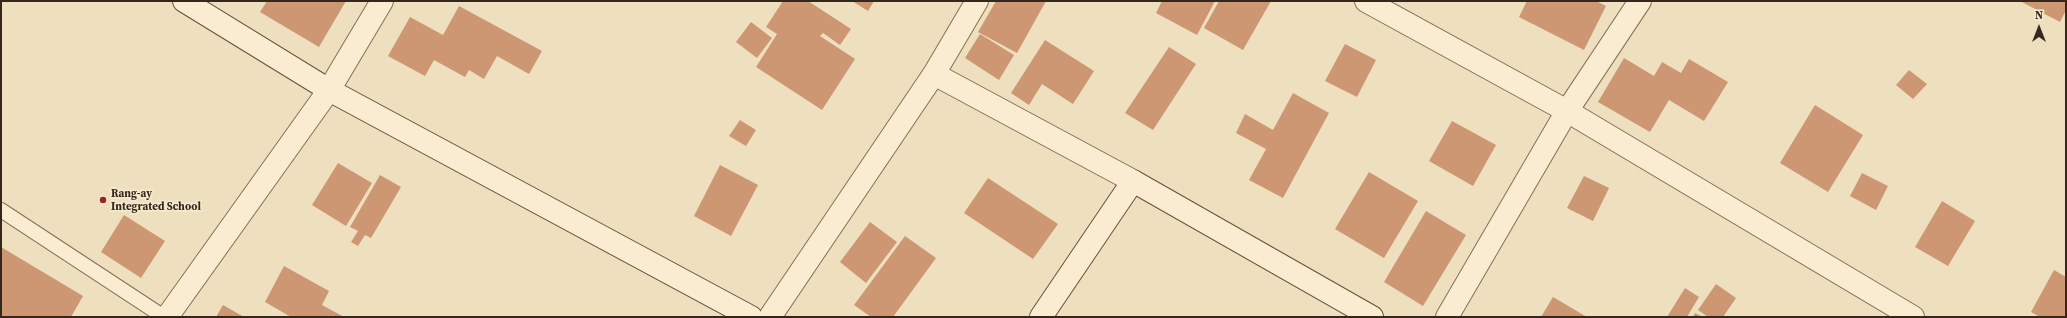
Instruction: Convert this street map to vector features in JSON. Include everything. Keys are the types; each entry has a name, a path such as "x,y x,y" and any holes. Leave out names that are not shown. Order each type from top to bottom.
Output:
{"street":[{"path":"184,1 329,90 751,317"},
{"path":"167,317 329,90 382,1"},
{"path":"770,317 934,74 978,1"},
{"path":"1366,1 1567,111 1913,317"},
{"path":"1447,317 1567,111 1640,1"},
{"path":"934,74 1133,181 1372,317"},
{"path":"1041,317 1133,181"}],"lane":[{"path":"1,210 164,317"}],"building":[{"path":"267,1 346,1 319,47 260,12"},
{"path":"783,1 808,1 851,29 840,45 823,33 820,36 855,59 822,110 756,67 777,34 766,27"},
{"path":"852,1 874,1 868,11"},
{"path":"996,1 1046,1 1017,53 978,32"},
{"path":"1162,1 1215,1 1197,35 1156,13"},
{"path":"1219,1 1271,1 1243,50 1204,28"},
{"path":"1527,1 1596,1 1606,6 1584,50 1519,17"},
{"path":"2020,1 2066,1 2066,10 2060,22"},
{"path":"459,6 542,51 529,74 497,56 484,79 469,70 465,77 434,60 425,76 388,56 410,17 443,35"},
{"path":"751,22 772,38 757,58 736,42"},
{"path":"980,34 1014,55 999,80 965,58"},
{"path":"1045,40 1094,71 1073,104 1042,84 1029,105 1011,93"},
{"path":"1345,44 1376,60 1357,97 1325,81"},
{"path":"1169,47 1196,64 1153,130 1125,113"},
{"path":"1624,58 1654,76 1662,62 1681,73 1689,59 1728,82 1704,121 1669,100 1650,132 1598,102"},
{"path":"1909,70 1927,84 1913,99 1896,85"},
{"path":"1293,93 1329,113 1283,198 1249,180 1266,149 1236,133 1245,114 1273,130"},
{"path":"1815,105 1863,135 1828,192 1780,163"},
{"path":"740,120 756,130 746,146 729,136"},
{"path":"1452,121 1496,145 1473,186 1429,161"},
{"path":"338,163 372,183 346,226 312,205"},
{"path":"720,165 758,185 731,236 694,216"},
{"path":"1369,172 1418,201 1384,258 1335,229"},
{"path":"1862,173 1888,186 1876,210 1850,196"},
{"path":"380,175 401,187 371,238 365,235 358,246 351,242 358,231 350,227"},
{"path":"1584,176 1609,188 1593,221 1567,208"},
{"path":"988,178 1058,224 1033,259 964,213"},
{"path":"1942,201 1975,221 1948,266 1915,247"},
{"path":"1426,211 1466,235 1423,306 1384,282"},
{"path":"124,215 165,241 141,278 101,252"},
{"path":"870,222 897,242 866,283 840,262"},
{"path":"905,236 936,258 893,317 871,317 854,305"},
{"path":"1,247 83,296 71,317 1,317"},
{"path":"284,266 329,291 322,305 344,317 291,317 265,302"},
{"path":"2054,270 2066,277 2066,317 2040,317 2031,312"},
{"path":"1716,284 1736,298 1723,317 1708,317 1698,310"},
{"path":"1685,288 1699,297 1687,317 1667,317"},
{"path":"1553,297 1587,317 1541,317"},
{"path":"223,305 244,317 216,317"},
{"path":"1695,313 1703,317 1693,317"}],"place":[{"name":"Rang-ay Integrated School","path":"103,200"}]}
